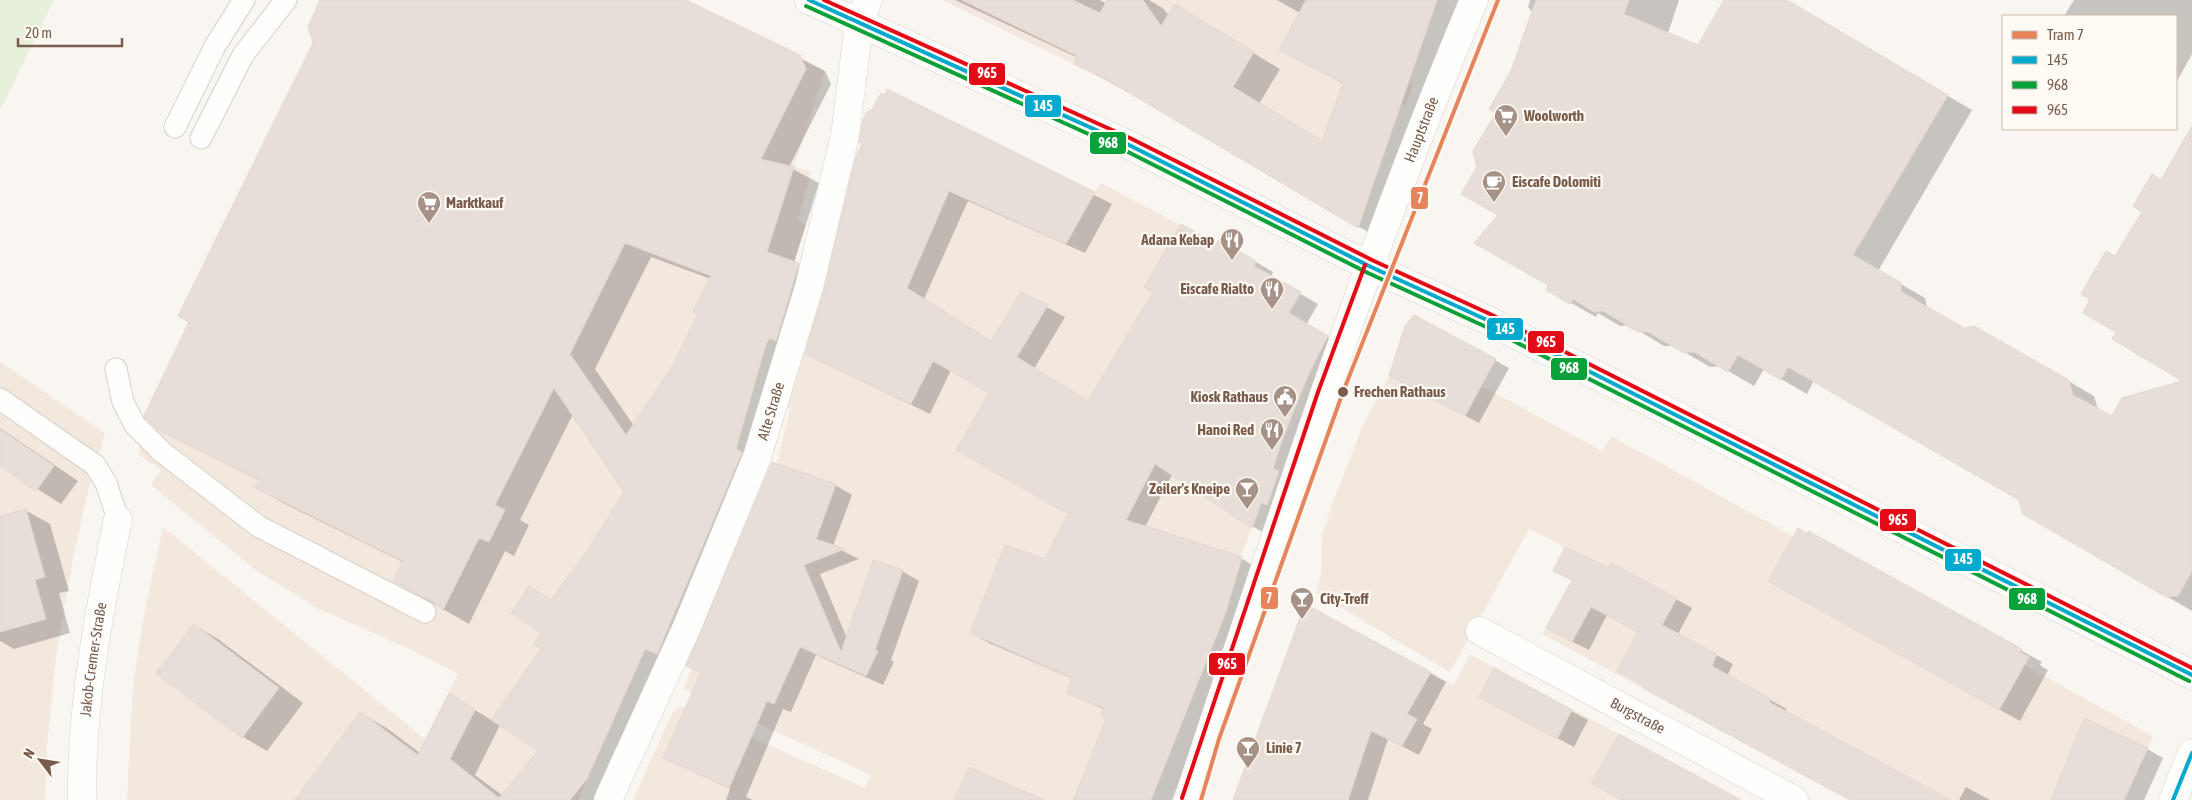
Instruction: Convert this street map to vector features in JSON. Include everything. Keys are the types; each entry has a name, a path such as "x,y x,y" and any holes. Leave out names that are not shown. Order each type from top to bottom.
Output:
{"street":[{"path":"809,0 863,12 1370,267 1487,320 2192,674"},
{"name":"Hauptstraße","path":"1188,800 1324,394 1370,267 1474,0"},
{"name":"Alte Straße","path":"608,800 686,629 757,457 809,287 845,135 863,12"},
{"name":"Jakob-Cremer-Straße","path":"82,800 85,707 96,624 118,519"},
{"name":"Burgstraße","path":"1480,631 1794,800"},
{"path":"2173,800 2192,753"}],"lane":[{"path":"175,126 215,46 244,0"},
{"path":"201,138 243,55 286,0"},
{"path":"116,370 124,402 135,426 162,452 258,526 425,612"},
{"path":"0,399 95,465 106,483 118,519"}],"shaded area":[{"path":"320,0 772,41 825,71 794,167 811,171 798,221 806,224 768,344 741,333 657,620 578,800 127,800 133,684 146,604 163,527 425,739 458,674 407,648 317,608 257,571 151,485 161,470 139,455 141,422 189,323 178,316 313,43 308,27"},
{"path":"942,0 1437,0 1409,81 1413,85 1406,105 1381,96 1359,224 1351,224 1111,82"},
{"path":"887,89 1095,192 1101,183 1216,244 1219,240 1256,261 1254,266 1301,292 1289,314 1330,337 1307,378 1283,438 1273,469 1279,471 1267,505 1261,503 1229,589 1233,591 1226,612 1151,800 633,800 673,711 681,706 865,788 871,775 683,689 757,516 777,463 790,409 779,405 858,150 862,144 856,141 863,127 862,122 867,112 871,111 881,93 885,95"},
{"path":"1420,319 1496,359 1482,386 1602,451 1611,436 1793,536 1798,529 1806,534 1808,531 1835,549 1837,547 2000,641 2002,638 2022,649 2020,652 2024,665 2153,736 2141,763 2143,764 2139,772 2137,771 2124,800 1850,800 1542,634 1572,580 1553,571 1565,547 1529,529 1450,672 1316,593 1321,574 1322,536 1331,507 1362,427 1389,376 1405,326 1411,321"},
{"path":"0,362 105,433 86,499 73,558 56,657 47,745 45,800 0,800"},
{"path":"1305,604 1454,685 1470,654 1741,800 1233,800"}],"green space":[{"path":"0,0 54,0 0,110"}],"building":[{"path":"320,0 686,0 800,55 806,69 761,159 794,167 767,252 799,263 776,341 770,338 766,344 736,449 742,452 657,654 645,649 587,779 570,800 295,800 359,713 362,713 418,755 449,693 475,710 450,759 499,798 538,751 491,720 541,649 534,644 541,633 511,613 529,586 551,600 587,551 624,492 554,388 495,505 505,510 489,542 479,538 443,610 431,601 393,581 403,561 255,488 259,480 158,430 144,416 189,322 178,316 313,43 308,27","holes":["625,243 711,276 693,312 698,314 673,365 626,435 570,354"]},
{"path":"962,0 1073,0 1100,13 1107,0 1143,0 1161,26 1175,4 1254,52 1233,87 1322,141 1343,83 1279,50 1306,0 1437,0 1358,228 1111,82 1074,64 1077,56"},
{"path":"1536,0 1629,0 1624,14 1698,45 1724,0 1787,0 1948,95 1853,255 1900,282 1902,292 1964,328 1974,326 2069,380 2073,395 2112,416 2122,398 2182,381 2112,339 2116,332 2083,313 2090,299 2081,294 2106,251 2115,256 2142,212 2133,206 2152,174 2161,180 2192,126 2192,571 2178,596 2166,597 2023,514 2019,500 1788,367 1781,380 1738,355 1728,372 1694,352 1684,353 1648,332 1638,332 1603,311 1594,312 1573,299 1570,304 1546,290 1548,285 1474,243 1498,215 1461,194 1477,167 1473,151 1496,113 1489,109 1511,71"},
{"path":"887,89 1095,192 1066,244 949,191 907,288 991,341 1021,292 1048,305 1017,357 1088,401 1153,292 1144,287 1181,224 1216,244 1219,240 1256,261 1254,266 1301,292 1289,313 1328,336 1307,378 1283,438 1273,469 1279,471 1267,505 1261,503 1252,528 1155,464 1126,520 1242,557 1226,612 1151,800 1074,800 1106,718 1101,716 1104,708 1066,693 1072,678 970,633 1005,545 1045,559 1068,514 956,450 989,393 933,361 911,404 805,354 824,291 856,157 862,144 859,142 863,120 881,93 885,95"},
{"path":"1414,315 1496,359 1465,416 1389,376 1405,326"},
{"path":"0,429 54,466 36,491 0,466"},
{"path":"772,462 836,484 816,539 845,549 804,565 841,652 873,560 903,570 875,650 878,651 866,676 800,647 774,704 767,701 729,788 663,758 701,672 686,666"},
{"path":"26,509 45,577 35,580 46,619 0,632 0,516"},
{"path":"1798,528 1807,534 1808,531 2022,649 2020,652 2029,657 1999,710 1768,581"},
{"path":"1565,547 1609,568 1611,563 1677,598 1662,625 1717,654 1712,666 1771,699 1769,702 1951,800 1850,800 1643,688 1644,686 1617,671 1638,632 1591,607 1572,642 1546,628 1572,580 1553,571"},
{"path":"1305,604 1431,672 1407,714 1417,719 1402,746 1371,731 1348,800 1233,800"},
{"path":"194,624 279,688 242,738 156,673"},
{"path":"1494,668 1572,710 1557,739 1479,697"},
{"path":"2084,718 2148,748 2124,800 2051,800"},
{"path":"1619,734 1741,800 1621,800 1591,783"},
{"path":"969,767 1044,800 954,800"}],"tram line":[{"name":"7","path":"1201,800 1219,739 1343,392 1498,0"}],"transit line":[{"name":"145","path":"809,0 1129,145 1371,267 1487,320 2192,675"},
{"name":"965","path":"824,0 1132,139 1374,261 1490,314 2192,668"},
{"name":"968","path":"806,6 1126,151 1368,273 1484,326 2189,681"},
{"name":"965","path":"1182,798 1318,392 1365,265"},
{"name":"145","path":"2173,800 2192,753"}],"place":[{"name":"Woolworth","path":"1506,137"},
{"name":"Eiscafe Dolomiti","path":"1494,203"},
{"name":"Marktkauf","path":"429,224"},
{"name":"Adana Kebap","path":"1232,261"},
{"name":"Eiscafe Rialto","path":"1272,310"},
{"name":"Frechen Rathaus","path":"1343,392"},
{"name":"Kiosk Rathaus","path":"1285,418"},
{"name":"Hanoi Red","path":"1272,451"},
{"name":"Zeiler's Kneipe","path":"1247,510"},
{"name":"City-Treff","path":"1302,620"},
{"name":"Linie 7","path":"1248,769"}]}
